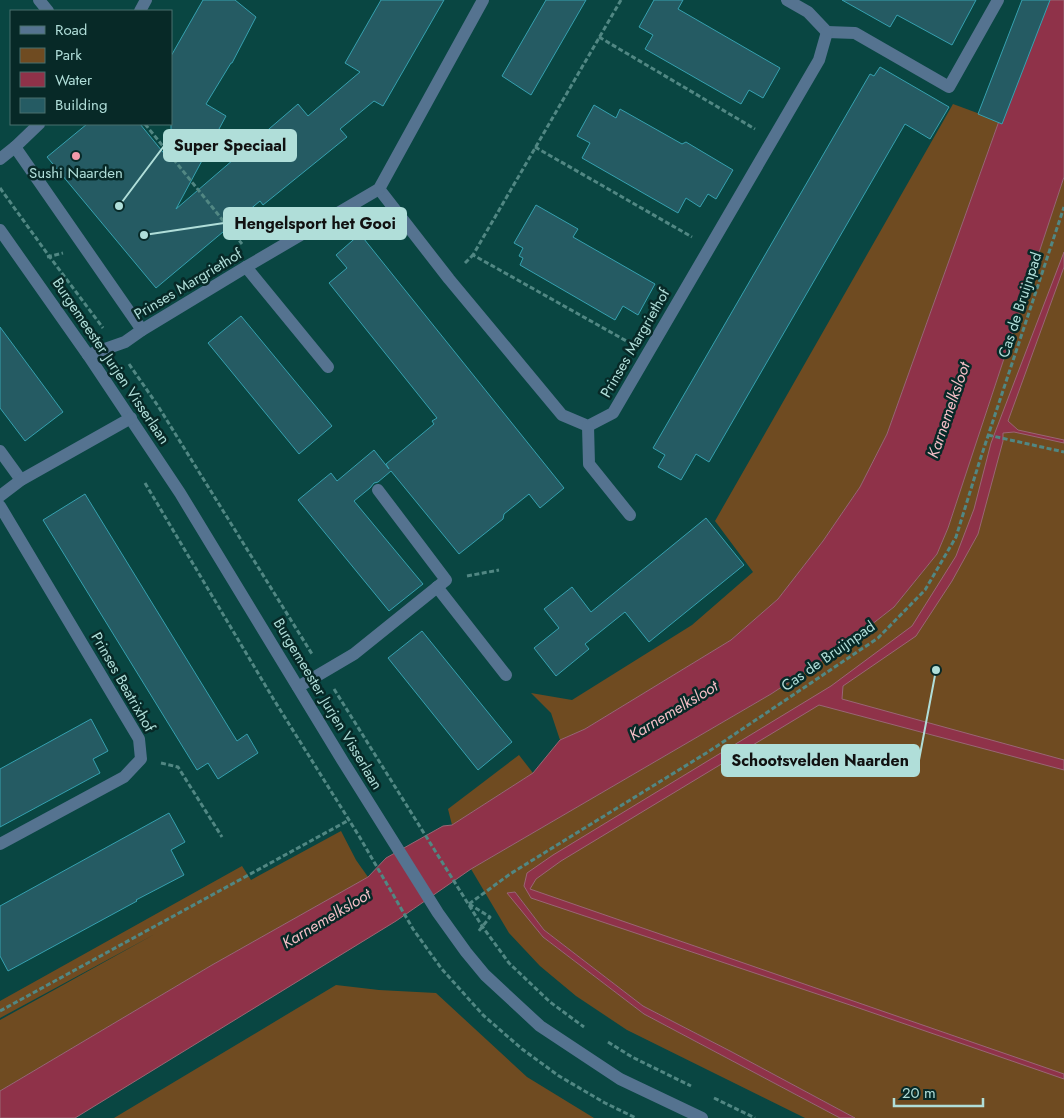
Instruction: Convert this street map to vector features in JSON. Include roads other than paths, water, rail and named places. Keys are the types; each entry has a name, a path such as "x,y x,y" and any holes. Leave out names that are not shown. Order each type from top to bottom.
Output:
{"street":[{"path":"39,0 47,10"},
{"path":"483,0 379,189 449,279 562,415 588,426 589,464 630,516"},
{"path":"787,0 808,12 827,32 855,33 949,87 998,0"},
{"name":"Prinses Margriethof","path":"588,426 612,413 819,60 827,32"},
{"path":"0,159 38,125"},
{"path":"15,147 142,330"},
{"name":"Prinses Margriethof","path":"88,355 125,342 142,330 379,189"},
{"name":"Burgemeester Jurjen Visserlaan","path":"0,230 88,355 180,493 380,820 438,913 466,952 485,975 540,1026 620,1079 702,1118"},
{"path":"252,265 328,367"},
{"path":"0,496 21,480 131,418"},
{"path":"0,451 21,480"},
{"path":"378,490 506,675"},
{"name":"Prinses Beatrixhof","path":"0,506 139,739 141,759 124,777 0,844"},
{"path":"298,687 354,654 441,583"}],"water":[{"name":"Karnemelksloot","path":"1045,0 1064,0 1064,177 948,528 937,554 894,607 844,646 771,694 471,869 396,921 75,1118 0,1118 0,1091 212,965 368,877 386,858 443,826 452,825 533,773 560,740 585,729 731,640 778,599 823,541 860,487 887,434 999,121"},
{"path":"1064,252 1064,267 1008,421 1018,430 1064,440 1064,443 1014,432 1003,433 1003,441 978,534 952,581 916,636 843,686 842,699 1064,760 1064,770 819,705 561,861 536,879 530,889 1064,1074 1064,1079 531,898 524,886 527,873 553,855 831,686 912,626 956,556 974,509 991,443"},
{"path":"515,892 544,930 643,1006 855,1118 840,1118 644,1014 543,937 507,893"}],"place":[{"name":"Sushi Naarden","path":"76,156"},
{"name":"Super Speciaal","path":"119,206"},
{"name":"Hengelsport het Gooi","path":"144,235"},
{"name":"Schootsvelden Naarden","path":"936,670"}]}
